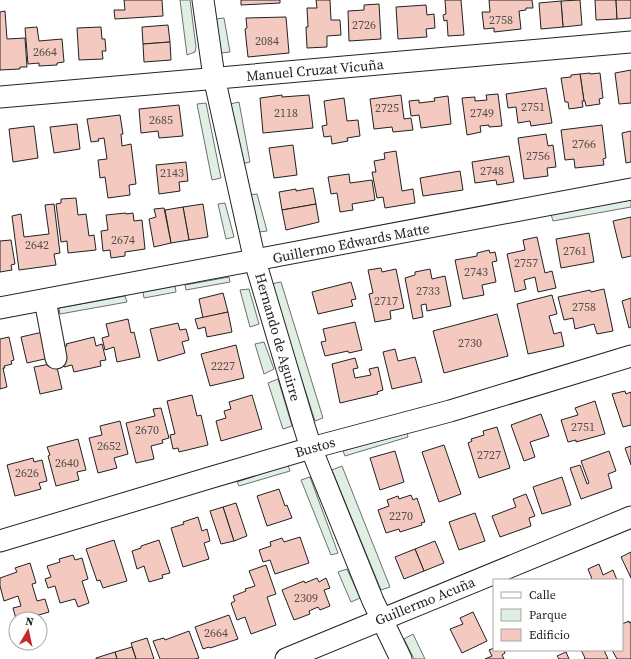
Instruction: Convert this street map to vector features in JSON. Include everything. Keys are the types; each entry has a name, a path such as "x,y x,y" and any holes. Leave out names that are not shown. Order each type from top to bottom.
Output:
{"street":[{"name":"Hernando de Aguirre","path":"203,0 214,78 255,261 311,448 381,619 401,659"},
{"name":"Manuel Cruzat Vicuña","path":"0,97 631,42"},
{"name":"Guillermo Edwards Matte","path":"0,308 631,189"},
{"path":"44,300 56,358"},
{"name":"Bustos","path":"0,541 311,448 450,411 631,356"},
{"name":"Guillermo Acuña","path":"286,659 631,517"}],"green space":[{"path":"180,0 190,0 196,47 195,52 187,55"},
{"path":"224,18 230,52 221,53 215,19"},
{"path":"239,102 250,162 241,164 230,104"},
{"path":"206,103 221,178 212,180 197,104"},
{"path":"257,194 267,231 259,232 249,195"},
{"path":"631,200 631,207 553,221 551,214"},
{"path":"225,203 234,237 226,239 218,204"},
{"path":"229,277 230,282 186,290 185,285"},
{"path":"281,282 323,418 315,421 271,284"},
{"path":"175,286 176,292 144,298 143,292"},
{"path":"249,289 259,324 250,327 240,290"},
{"path":"125,296 127,302 60,314 59,308"},
{"path":"264,342 274,369 264,374 255,344"},
{"path":"278,379 292,426 283,429 268,383"},
{"path":"407,433 408,437 345,456 343,451"},
{"path":"288,465 290,471 239,486 237,482"},
{"path":"342,466 390,587 381,590 332,470"},
{"path":"310,477 338,553 331,555 301,480"},
{"path":"347,569 360,598 351,602 338,572"},
{"path":"413,634 425,659 414,659 404,639"}],"building":[{"path":"124,0 162,0 163,16 115,19 114,10 125,10"},
{"path":"241,0 280,0 280,3 241,5"},
{"path":"316,0 330,0 331,20 340,20 341,35 327,36 327,47 307,48 307,8 317,8"},
{"path":"445,0 461,0 464,35 448,36 447,20 444,21 443,15 446,14"},
{"path":"489,0 532,0 533,8 526,8 526,10 519,11 521,29 494,32 494,28 484,29 482,12 490,12"},
{"path":"580,0 582,25 563,27 561,1"},
{"path":"595,0 616,0 617,19 596,20"},
{"path":"616,0 631,0 631,18 617,19"},
{"path":"561,1 563,27 541,29 539,3"},
{"path":"379,4 381,39 349,41 348,11 364,10 364,5"},
{"path":"426,5 427,15 434,14 435,28 426,29 427,37 398,39 396,7"},
{"path":"5,11 7,39 25,38 27,67 20,67 20,69 0,70 0,12"},
{"path":"286,17 289,53 248,57 245,29 247,28 246,18"},
{"path":"168,25 170,42 143,44 142,27"},
{"path":"37,27 39,41 62,39 64,62 57,63 57,65 39,66 39,63 28,64 25,28"},
{"path":"101,27 102,39 105,39 106,51 102,51 103,59 79,60 77,28"},
{"path":"170,42 171,60 144,62 143,44"},
{"path":"631,70 631,103 619,104 615,73"},
{"path":"600,73 603,98 599,99 600,104 586,106 580,74"},
{"path":"580,74 584,101 582,101 583,107 569,109 568,102 565,102 561,78"},
{"path":"546,88 552,123 531,126 530,121 518,123 516,107 508,108 506,94"},
{"path":"498,94 502,126 480,126 481,132 467,135 462,98 475,97 475,101 487,100 486,95"},
{"path":"282,95 282,97 309,95 313,128 263,133 260,98"},
{"path":"401,95 404,119 411,118 413,130 393,132 392,127 374,129 370,99"},
{"path":"448,96 451,124 421,128 419,115 411,116 409,101 419,100 419,103 435,101 434,98"},
{"path":"344,98 347,121 358,120 360,136 347,138 348,141 332,144 331,136 324,137 322,126 327,125 324,101"},
{"path":"179,105 183,136 159,138 158,131 141,133 139,109"},
{"path":"120,115 123,134 121,134 122,146 131,144 136,184 129,185 130,195 108,198 105,177 100,178 98,160 107,159 104,138 98,139 99,141 91,142 87,119"},
{"path":"77,124 80,149 54,153 50,127"},
{"path":"602,125 606,158 603,159 604,165 575,168 574,159 565,160 561,130"},
{"path":"34,126 38,158 13,162 9,129"},
{"path":"631,131 631,162 626,163 622,133"},
{"path":"546,134 548,146 553,145 556,167 547,168 548,176 524,179 518,138"},
{"path":"293,145 297,175 274,178 269,148"},
{"path":"396,151 402,191 413,189 415,203 385,208 383,197 377,198 372,172 376,172 374,161 385,159 384,153"},
{"path":"509,156 514,182 497,185 496,180 475,183 472,162"},
{"path":"186,162 188,181 179,182 180,191 159,194 156,165"},
{"path":"460,171 463,190 423,196 420,178"},
{"path":"349,174 350,183 372,180 375,200 352,204 353,210 340,212 337,193 331,194 328,177"},
{"path":"313,188 316,204 282,210 279,192"},
{"path":"76,198 78,215 86,214 89,236 94,235 96,250 68,253 67,241 61,242 56,204 61,203 61,199"},
{"path":"54,204 60,253 54,254 56,265 19,270 12,216 21,214 24,237 49,234 45,205"},
{"path":"203,204 208,237 189,240 183,207"},
{"path":"316,204 319,222 286,230 282,210"},
{"path":"183,207 189,240 171,243 165,210"},
{"path":"164,208 171,243 154,247 149,219 156,217 154,209"},
{"path":"133,213 134,221 142,220 145,249 125,252 125,256 111,258 110,250 103,251 101,231 108,230 106,215"},
{"path":"631,217 631,256 622,258 613,221"},
{"path":"589,233 594,262 561,268 556,239"},
{"path":"537,237 545,273 552,271 556,288 538,292 535,277 524,280 526,289 515,292 507,254 525,250 523,240"},
{"path":"11,240 15,264 11,265 12,270 0,272 0,241"},
{"path":"489,250 490,253 495,252 497,261 492,262 496,282 482,285 484,295 463,299 455,260 477,256 477,253"},
{"path":"381,268 382,272 396,269 404,308 390,311 391,319 375,322 369,294 373,293 368,270"},
{"path":"430,269 432,279 445,276 451,306 427,311 426,304 421,305 423,317 413,319 405,278 415,275 415,272"},
{"path":"351,282 356,299 351,300 353,306 318,314 312,292"},
{"path":"604,289 613,331 597,334 594,324 575,329 573,318 564,320 558,297 590,290 591,292"},
{"path":"223,293 228,312 203,318 199,299"},
{"path":"552,295 557,314 549,316 554,334 561,332 564,346 528,354 517,304"},
{"path":"631,298 631,327 629,328 622,301"},
{"path":"228,312 232,332 207,337 205,327 198,329 195,319"},
{"path":"497,314 508,356 444,373 433,331"},
{"path":"128,319 131,333 134,332 140,357 117,362 114,347 105,350 102,338 109,336 106,324"},
{"path":"355,322 362,350 349,353 348,351 325,356 321,342 326,341 323,329"},
{"path":"178,323 180,330 186,329 189,340 182,342 185,353 158,361 150,329"},
{"path":"43,332 49,358 27,363 21,337"},
{"path":"9,337 14,360 11,361 12,364 4,366 5,368 3,368 7,387 0,389 0,339"},
{"path":"94,337 96,346 102,344 106,360 100,361 101,366 74,372 72,365 64,367 60,347"},
{"path":"236,345 244,378 210,386 201,354"},
{"path":"395,349 398,361 415,357 422,382 392,389 383,352"},
{"path":"355,358 358,368 353,369 355,378 371,375 369,369 378,367 383,390 377,392 378,394 340,403 332,364"},
{"path":"56,363 62,389 40,394 34,367"},
{"path":"625,391 626,394 631,392 631,425 623,427 612,394"},
{"path":"192,395 197,416 201,415 208,445 179,452 178,448 173,449 170,435 175,434 167,401"},
{"path":"252,395 262,429 221,441 216,421 226,418 224,411 231,409 229,402"},
{"path":"595,401 605,434 576,442 576,440 568,442 561,420 578,415 575,408"},
{"path":"161,408 169,438 162,440 163,443 151,446 154,459 136,463 126,423 155,416 153,409"},
{"path":"541,414 549,436 530,442 535,457 524,461 511,425"},
{"path":"120,421 128,454 114,458 117,468 98,473 89,438 102,435 100,426"},
{"path":"497,427 510,468 479,478 468,443 472,441 471,439 484,435 483,431"},
{"path":"78,439 86,470 77,472 79,480 56,486 47,447"},
{"path":"444,445 461,494 439,502 422,452"},
{"path":"631,446 631,465 625,448"},
{"path":"395,451 404,482 380,490 370,458"},
{"path":"609,451 616,471 608,474 612,488 581,499 570,468 580,465 587,484 589,483 581,461"},
{"path":"33,458 34,462 42,460 47,481 39,483 41,489 15,496 7,465"},
{"path":"562,477 571,505 542,514 533,487"},
{"path":"279,489 285,506 287,505 292,518 267,526 257,496"},
{"path":"526,494 535,516 529,518 531,526 500,537 492,516 516,507 513,499"},
{"path":"411,495 413,500 417,498 425,522 421,523 422,525 400,532 399,529 386,533 378,510 389,506 387,500 398,496 399,499"},
{"path":"236,503 247,536 234,541 223,507"},
{"path":"223,507 234,541 221,544 210,511"},
{"path":"475,513 485,541 459,550 449,522"},
{"path":"198,517 202,531 207,529 210,541 204,543 209,559 183,567 171,528 184,524 183,522"},
{"path":"300,537 309,563 275,574 270,560 263,562 259,550 271,546 270,542 282,538 284,542"},
{"path":"114,540 127,581 103,588 100,580 97,581 86,549"},
{"path":"159,540 170,573 162,575 163,578 149,582 144,566 137,569 132,551 141,548 141,546"},
{"path":"435,541 444,563 424,571 415,549"},
{"path":"415,549 424,571 404,579 395,557"},
{"path":"631,552 631,578 621,557"},
{"path":"73,555 75,560 82,558 88,579 82,581 89,603 78,607 75,599 60,603 55,586 48,588 45,579 51,577 47,566 60,562 59,559"},
{"path":"30,563 36,583 32,584 37,601 45,599 49,612 14,611 13,608 21,606 18,596 4,601 0,586 0,578 17,572 15,568"},
{"path":"599,564 603,575 613,570 617,579 592,579 588,569"},
{"path":"266,565 276,594 267,597 276,625 251,634 245,617 237,620 231,603 235,601 233,596 246,591 245,589 255,586 249,571"},
{"path":"317,578 319,582 326,578 330,588 324,590 330,606 320,610 318,607 309,611 310,614 294,620 282,590 304,581 305,583"},
{"path":"473,612 487,641 462,653 450,629 463,624 460,618"},
{"path":"229,615 238,639 203,649 195,627"},
{"path":"629,621 629,623 631,622 631,659 617,659 613,651 623,651 623,624"},
{"path":"189,631 199,658 160,659 153,641 164,638 165,640"},
{"path":"147,638 154,659 136,659 131,643"},
{"path":"132,647 136,659 117,659 115,652"},
{"path":"493,648 493,651 504,651 505,653 502,655 504,659 485,659 492,656 489,650"},
{"path":"582,651 604,651 608,659 584,659 585,658"},
{"path":"115,652 117,659 96,659 96,658"},
{"path":"566,652 569,659 559,659 557,656"}]}
